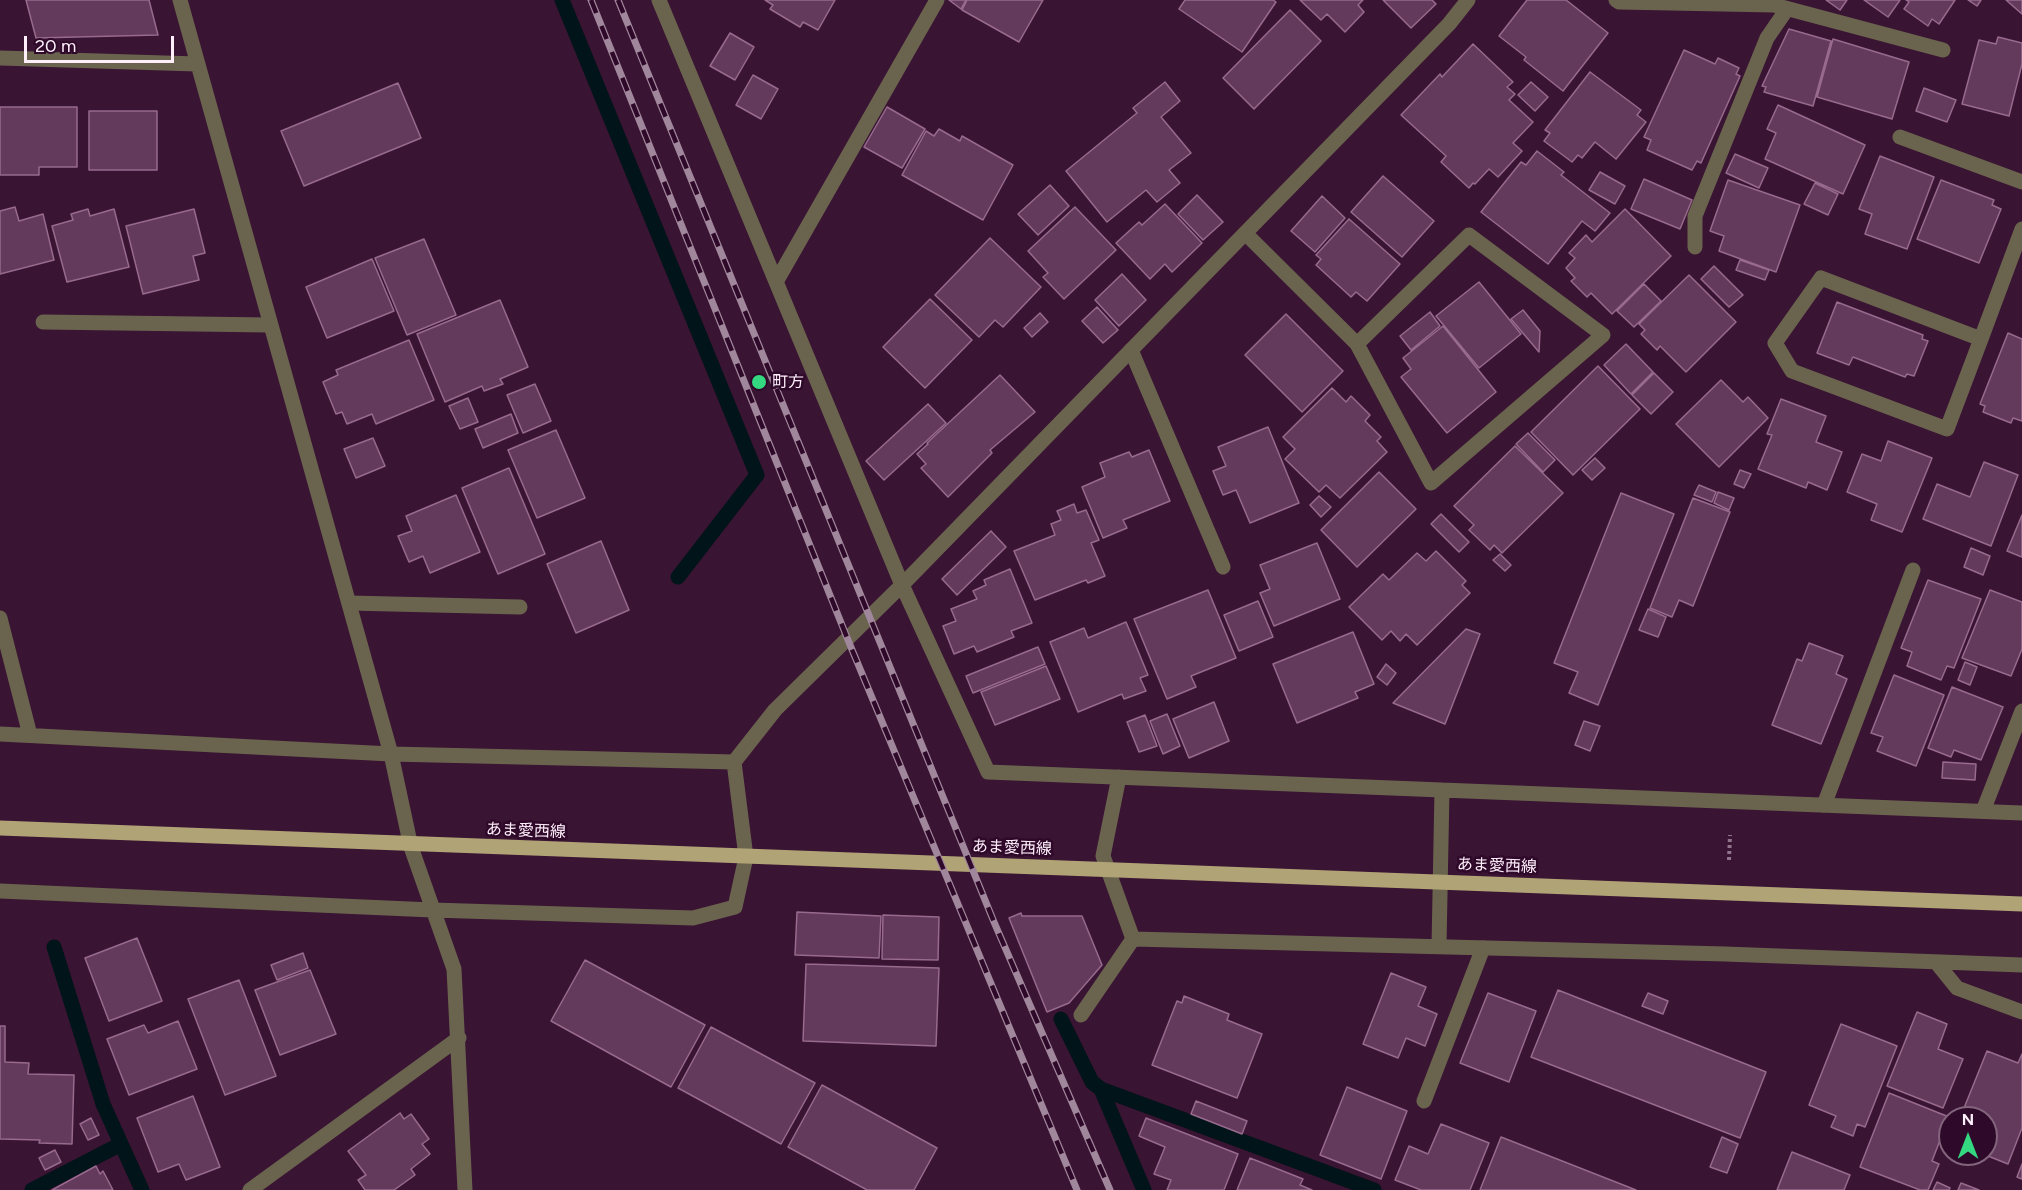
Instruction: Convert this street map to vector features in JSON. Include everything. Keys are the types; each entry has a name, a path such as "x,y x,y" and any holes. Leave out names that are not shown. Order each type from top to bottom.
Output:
{"main road":[{"name":"あま愛西線","path":"0,828 2022,904"}],"street":[{"path":"180,0 392,754 411,847 454,969 465,1190"},
{"path":"659,0 902,585 988,772 2022,813"},
{"path":"776,282 937,0"},
{"path":"0,891 432,910 693,918 735,907 746,857 734,762 775,710 902,585 1449,24 1468,0"},
{"path":"1616,0 1619,2 1790,4 1943,50"},
{"path":"1695,247 1695,216 1767,38 1790,4"},
{"path":"0,58 197,64"},
{"path":"1900,137 2022,182"},
{"path":"1981,339 1821,278 1775,343 1792,371 1947,429 1981,339 2022,229"},
{"path":"1245,233 1358,344 1431,483 1603,335 1468,235 1358,344"},
{"path":"43,322 270,325"},
{"path":"1131,350 1223,567"},
{"path":"1824,805 1913,570"},
{"path":"349,603 520,607"},
{"path":"0,618 30,735"},
{"path":"1983,811 2022,711"},
{"path":"0,734 392,754 734,762"},
{"path":"1119,777 1103,856 1133,939"},
{"path":"1439,946 1442,790"},
{"path":"1133,939 1725,954 2022,965"},
{"path":"1081,1015 1133,939"},
{"path":"1424,1101 1483,948"},
{"path":"1936,962 1957,988 2022,1012"},
{"path":"249,1190 459,1038"}],"building":[{"path":"26,0 149,0 158,35 36,38"},
{"path":"765,0 835,0 818,30 803,22 800,27 770,9 773,5"},
{"path":"949,0 966,0 961,9"},
{"path":"967,0 1043,0 1019,42 962,10"},
{"path":"1185,0 1273,0 1276,2 1242,52 1179,9"},
{"path":"1300,0 1363,0 1358,5 1364,12 1345,32 1327,14 1321,20"},
{"path":"1383,0 1432,0 1436,4 1411,28"},
{"path":"1527,0 1566,0 1608,33 1563,91 1524,60 1526,57 1499,36"},
{"path":"1826,0 1847,0 1840,10"},
{"path":"1864,0 1900,0 1888,17"},
{"path":"1906,0 1955,0 1939,24 1932,19 1928,26 1904,9 1909,2"},
{"path":"1968,0 1981,0 1977,6"},
{"path":"2006,0 2022,0 2022,14"},
{"path":"1290,10 1321,41 1254,109 1223,78"},
{"path":"1789,29 1831,41 1813,106 1764,92 1766,87 1762,86"},
{"path":"730,33 754,47 735,80 710,66"},
{"path":"1998,37 2022,43 2022,64 2009,116 1962,104 1979,40 1996,44"},
{"path":"1833,39 1909,62 1892,119 1817,97"},
{"path":"1473,44 1513,82 1507,87 1515,94 1509,100 1533,122 1513,143 1522,151 1498,177 1489,169 1469,188 1441,162 1446,156 1401,115 1440,74 1442,77"},
{"path":"1684,50 1715,64 1718,58 1739,68 1736,74 1740,76 1701,163 1697,161 1692,170 1647,150 1651,140 1644,137"},
{"path":"1590,72 1641,110 1637,115 1646,122 1616,159 1595,142 1582,158 1578,155 1572,162 1544,141 1550,133 1545,130"},
{"path":"753,75 778,89 761,119 736,105"},
{"path":"1165,82 1180,101 1161,117 1191,153 1169,170 1180,183 1157,202 1146,190 1107,222 1066,171 1137,113 1133,108"},
{"path":"1531,82 1548,97 1535,111 1518,95"},
{"path":"398,83 421,138 304,186 281,131"},
{"path":"1924,88 1956,100 1947,122 1916,111"},
{"path":"1778,105 1865,145 1843,194 1765,159 1776,133 1767,129"},
{"path":"0,107 77,107 77,167 39,167 39,175 0,175"},
{"path":"887,107 925,129 902,168 864,147"},
{"path":"89,111 157,111 157,170 89,170"},
{"path":"939,129 960,141 962,136 1013,165 983,220 902,175 926,131 934,136"},
{"path":"1537,151 1564,172 1561,175 1610,213 1595,231 1582,221 1548,264 1481,212 1521,162 1526,165"},
{"path":"1735,154 1768,168 1759,188 1726,173"},
{"path":"1880,156 1934,177 1907,249 1865,234 1872,214 1859,209"},
{"path":"1600,172 1625,186 1615,204 1589,190"},
{"path":"1383,176 1434,221 1402,257 1351,212"},
{"path":"1644,179 1692,200 1680,229 1631,209"},
{"path":"1728,180 1800,205 1776,272 1719,251 1724,236 1710,231"},
{"path":"1941,180 1994,200 1992,205 2001,209 1979,263 1917,239"},
{"path":"1815,183 1838,194 1828,215 1804,204"},
{"path":"1050,185 1069,206 1038,235 1018,214"},
{"path":"1197,195 1223,222 1203,240 1178,214"},
{"path":"1322,196 1345,218 1315,252 1291,231"},
{"path":"1165,204 1202,243 1172,272 1165,264 1150,279 1116,243 1139,222 1142,225"},
{"path":"15,207 19,221 43,214 54,260 0,274 0,211"},
{"path":"1075,207 1116,250 1064,299 1043,277 1048,273 1028,251"},
{"path":"88,209 90,216 114,209 129,267 67,282 52,226 73,220 71,214"},
{"path":"194,209 205,253 193,256 199,280 143,294 126,226"},
{"path":"1625,209 1671,256 1612,314 1591,293 1587,297 1571,281 1575,278 1566,268 1575,258 1569,253 1586,235 1592,242"},
{"path":"1349,219 1400,264 1367,301 1356,292 1351,297 1316,265 1321,259 1316,255"},
{"path":"990,238 1041,287 1003,327 995,320 979,337 935,295"},
{"path":"424,239 456,315 407,335 375,258"},
{"path":"372,259 394,311 327,338 306,287"},
{"path":"1740,260 1769,270 1765,280 1736,270"},
{"path":"1714,266 1743,295 1729,307 1701,279"},
{"path":"1122,274 1146,300 1119,326 1095,300"},
{"path":"1689,275 1736,322 1686,372 1660,346 1657,350 1641,334 1645,330 1639,324"},
{"path":"1479,282 1521,334 1479,368 1436,316"},
{"path":"1644,284 1661,301 1634,327 1617,311"},
{"path":"930,299 972,340 925,388 883,347"},
{"path":"500,300 528,367 500,379 503,384 484,391 482,386 445,402 417,334"},
{"path":"1837,302 1923,335 1922,339 1928,341 1914,376 1907,374 1905,377 1853,357 1849,365 1817,353"},
{"path":"1097,307 1118,330 1103,343 1082,321"},
{"path":"1523,310 1540,331 1539,352 1511,319"},
{"path":"1430,312 1440,326 1411,350 1400,336"},
{"path":"1040,313 1048,322 1032,337 1024,328"},
{"path":"1286,314 1343,371 1302,412 1245,355"},
{"path":"1443,326 1496,392 1447,433 1401,377 1411,369 1403,358"},
{"path":"2008,333 2022,339 2022,421 2013,418 2011,423 1983,412 1985,406 1980,404"},
{"path":"409,340 434,400 376,424 372,414 347,424 342,412 336,414 323,382 338,375 336,370"},
{"path":"1626,344 1653,372 1631,394 1604,365"},
{"path":"1598,366 1640,409 1573,475 1531,432"},
{"path":"1654,373 1673,392 1651,414 1632,395"},
{"path":"1000,375 1035,412 990,450 992,453 948,497 921,468 926,464 917,454"},
{"path":"1721,380 1743,402 1748,397 1768,418 1719,467 1676,424"},
{"path":"535,384 551,421 523,433 507,395"},
{"path":"1332,388 1346,402 1351,396 1370,415 1365,421 1381,437 1377,441 1387,452 1340,498 1326,485 1319,492 1285,459 1295,449 1283,437"},
{"path":"468,398 478,422 460,429 449,406"},
{"path":"1781,399 1826,416 1816,442 1842,452 1827,490 1808,482 1806,488 1758,469 1772,435 1767,434"},
{"path":"928,404 946,423 884,480 866,461"},
{"path":"511,414 518,433 483,448 475,429"},
{"path":"1268,427 1299,503 1250,523 1236,490 1223,495 1213,471 1226,466 1218,447"},
{"path":"556,430 585,498 537,518 508,450"},
{"path":"1528,433 1555,460 1543,472 1516,444"},
{"path":"373,438 385,466 356,478 344,449"},
{"path":"1888,441 1932,458 1902,532 1871,520 1877,504 1847,492 1862,454 1881,461"},
{"path":"1515,446 1563,493 1502,553 1494,545 1490,550 1469,530 1474,525 1454,506"},
{"path":"1149,450 1170,501 1123,520 1127,528 1103,538 1082,487 1105,477 1100,463 1129,452 1132,457"},
{"path":"1595,458 1605,468 1592,480 1582,470"},
{"path":"1984,462 2018,475 1991,546 1923,519 1937,484 1970,497"},
{"path":"509,468 545,554 498,574 462,488"},
{"path":"1740,470 1751,474 1744,488 1734,484"},
{"path":"1379,472 1416,509 1357,567 1321,530"},
{"path":"1699,485 1716,492 1712,502 1694,495"},
{"path":"1718,492 1734,498 1729,510 1714,503"},
{"path":"1621,493 1674,514 1598,705 1569,693 1578,672 1554,663"},
{"path":"456,495 480,552 430,573 423,556 409,562 398,536 412,531 406,516"},
{"path":"1319,496 1331,507 1321,517 1310,505"},
{"path":"1693,498 1730,512 1693,606 1679,600 1672,617 1650,608"},
{"path":"1074,504 1077,513 1086,510 1099,540 1091,543 1105,576 1088,583 1086,580 1035,600 1014,551 1055,535 1051,524 1061,520 1057,511"},
{"path":"1441,514 1469,542 1459,552 1431,524"},
{"path":"2022,515 2022,557 2007,551"},
{"path":"991,531 1006,547 957,595 942,579"},
{"path":"601,541 629,610 576,633 547,564"},
{"path":"1317,543 1340,599 1274,626 1260,593 1270,589 1260,565"},
{"path":"1971,548 1990,556 1983,575 1964,567"},
{"path":"1436,551 1466,581 1462,585 1470,593 1417,645 1406,634 1400,641 1391,631 1382,640 1349,607 1383,574 1389,580 1417,553 1426,561"},
{"path":"1500,554 1511,565 1505,571 1493,560"},
{"path":"1010,569 1032,623 1011,631 1014,637 977,652 974,646 954,654 943,626 956,621 951,609 977,599 973,591 986,585 984,580"},
{"path":"1928,580 1981,599 1954,668 1947,666 1941,680 1907,666 1912,652 1901,648"},
{"path":"1208,590 1236,658 1191,676 1196,687 1167,699 1134,619"},
{"path":"1990,590 2022,602 2022,649 2011,676 1962,658"},
{"path":"1258,601 1273,637 1239,651 1224,615"},
{"path":"1648,609 1666,617 1658,637 1639,630"},
{"path":"1126,622 1148,675 1140,678 1146,691 1124,699 1122,694 1078,712 1050,642 1084,628 1088,638"},
{"path":"1466,629 1480,634 1445,724 1393,703"},
{"path":"1353,632 1374,684 1355,692 1358,698 1297,723 1273,664"},
{"path":"1809,643 1843,656 1836,674 1847,679 1821,744 1772,725 1797,659 1802,661"},
{"path":"1038,647 1045,664 973,693 966,676"},
{"path":"1965,662 1977,667 1970,685 1958,680"},
{"path":"1386,664 1396,673 1387,685 1377,677"},
{"path":"1046,666 1060,699 995,725 981,692"},
{"path":"1894,675 1944,695 1916,766 1877,751 1883,737 1871,733"},
{"path":"1952,687 2003,707 1981,760 1954,750 1951,757 1928,748"},
{"path":"1214,702 1229,741 1189,758 1173,719"},
{"path":"1167,714 1180,746 1163,754 1150,721"},
{"path":"1145,715 1157,746 1139,752 1127,722"},
{"path":"1584,721 1600,726 1590,751 1575,745"},
{"path":"1943,762 1976,764 1975,780 1942,778"},
{"path":"797,912 881,916 879,958 795,955"},
{"path":"1021,913 1022,916 1082,916 1102,965 1069,1003 1047,1012 1009,918"},
{"path":"883,915 939,917 938,960 882,959"},
{"path":"137,938 162,1001 109,1021 85,958"},
{"path":"303,953 308,968 277,980 271,965"},
{"path":"585,960 705,1025 671,1087 551,1021"},
{"path":"806,964 939,968 936,1046 803,1041"},
{"path":"310,970 336,1034 280,1055 255,990"},
{"path":"1391,973 1426,987 1418,1006 1437,1014 1425,1046 1406,1038 1398,1058 1363,1044"},
{"path":"239,980 276,1076 225,1095 188,999"},
{"path":"1558,990 1766,1072 1740,1138 1531,1057"},
{"path":"1488,993 1536,1011 1509,1082 1460,1063"},
{"path":"1648,993 1668,1001 1663,1014 1642,1006"},
{"path":"1184,996 1229,1014 1227,1020 1262,1034 1237,1098 1152,1065 1177,1001 1182,1003"},
{"path":"1917,1012 1947,1024 1938,1049 1963,1059 1944,1106 1938,1106 1887,1086"},
{"path":"178,1021 197,1069 129,1095 107,1039 144,1025 148,1033"},
{"path":"1841,1024 1897,1046 1865,1127 1857,1124 1853,1136 1831,1127 1836,1116 1809,1105"},
{"path":"0,1026 5,1026 5,1062 29,1063 28,1074 74,1075 72,1144 0,1139"},
{"path":"711,1027 815,1083 781,1144 678,1088"},
{"path":"1987,1051 2018,1063 2022,1054 2022,1128 2008,1164 1998,1160 1998,1106 1965,1106"},
{"path":"822,1085 937,1148 914,1190 867,1190 788,1147"},
{"path":"1347,1087 1407,1111 1381,1179 1320,1155"},
{"path":"1889,1093 1938,1113 1938,1145 1932,1161 1938,1166 1928,1190 1920,1190 1860,1167"},
{"path":"193,1096 220,1167 186,1180 179,1164 158,1172 137,1118"},
{"path":"1196,1101 1247,1121 1242,1134 1191,1114"},
{"path":"400,1113 404,1119 411,1114 429,1139 422,1144 430,1154 411,1169 415,1175 394,1190 365,1190 358,1180 366,1175 348,1151"},
{"path":"91,1118 99,1135 88,1140 80,1124"},
{"path":"1146,1118 1238,1154 1224,1190 1167,1190 1171,1180 1154,1174 1165,1147 1139,1136"},
{"path":"1441,1124 1489,1143 1470,1190 1421,1190 1395,1180 1409,1146 1428,1154"},
{"path":"1501,1137 1636,1190 1480,1190"},
{"path":"1722,1137 1738,1144 1727,1173 1710,1167"},
{"path":"55,1150 61,1162 45,1170 39,1158"},
{"path":"1792,1152 1850,1175 1844,1190 1777,1190"},
{"path":"1250,1158 1303,1179 1300,1185 1312,1190 1237,1190"},
{"path":"2022,1164 2022,1179 2017,1177"},
{"path":"96,1166 100,1174 103,1171 113,1190 52,1190"},
{"path":"1937,1182 1950,1188 1949,1190 1933,1190"},
{"path":"1961,1183 1979,1190 1958,1190"}],"waterway":[{"path":"562,0 757,475 678,577"},
{"path":"54,947 103,1104 142,1190"},
{"path":"1061,1019 1092,1082 1101,1089 1144,1190"},
{"path":"1101,1089 1374,1190"},
{"path":"32,1190 121,1144"}],"railway":[{"path":"591,0 848,640 1077,1190"},
{"path":"618,0 994,922 1110,1190"}],"place":[{"name":"町方","path":"759,382"}]}
